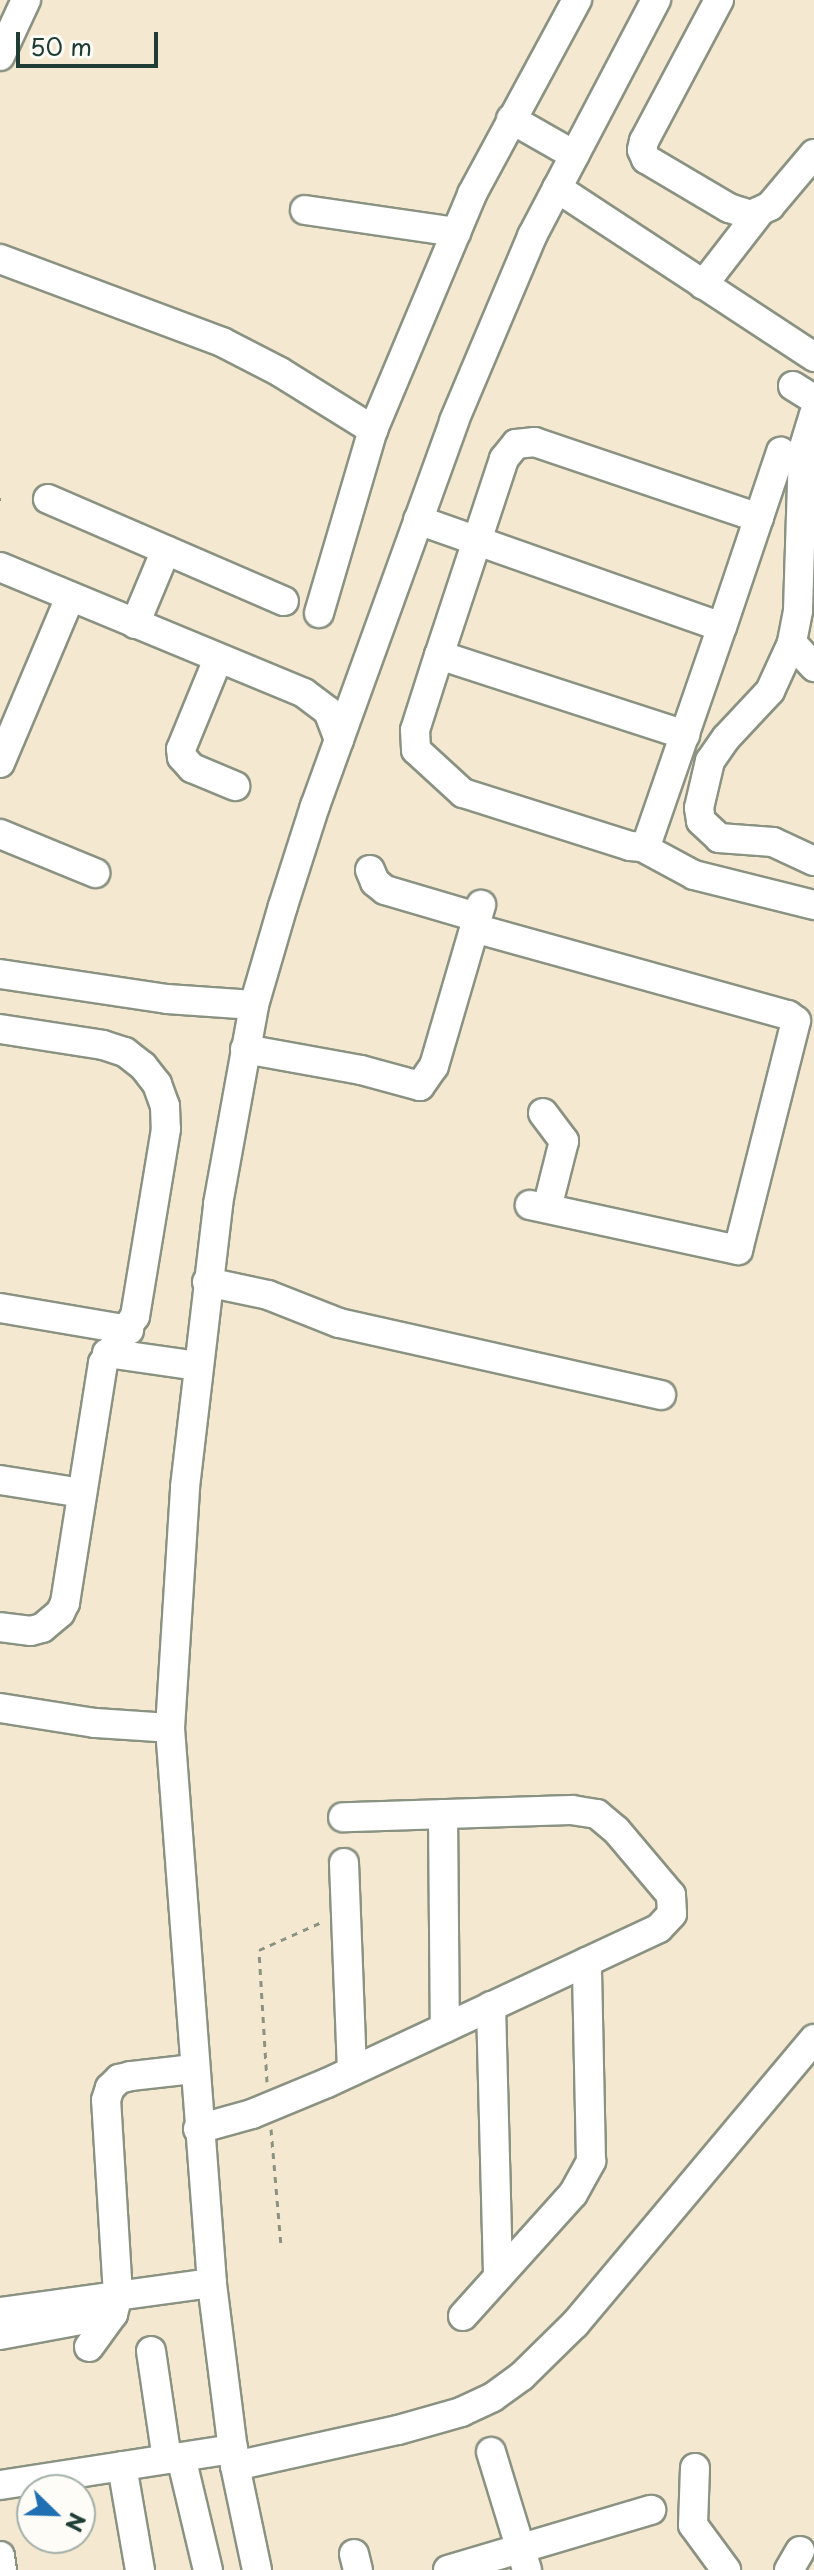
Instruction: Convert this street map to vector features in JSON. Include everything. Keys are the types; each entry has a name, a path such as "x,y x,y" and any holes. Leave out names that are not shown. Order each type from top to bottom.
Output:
{"street":[{"path":"0,56 26,0"},
{"path":"319,613 373,430 456,232 511,119 577,0"},
{"path":"257,2570 234,2458 212,2283 193,2069 170,1728 185,1487 207,1282 254,1005 339,740 491,327 557,188 656,0"},
{"path":"719,0 642,150 654,165 729,208 743,215 758,214"},
{"path":"511,119 574,155"},
{"path":"703,285 758,214 770,206 814,154"},
{"path":"557,188 814,357"},
{"path":"305,210 456,232"},
{"path":"0,259 222,342 280,372 373,430"},
{"path":"814,414 803,451 798,611 792,643 770,691 726,738 710,761 699,808 701,821 719,838 773,842 814,861"},
{"path":"759,518 525,441 509,450 415,730 416,750 422,759 444,772 463,793 630,846 642,847 694,875 814,905"},
{"path":"642,847 649,837 685,735 781,452"},
{"path":"48,499 284,601"},
{"path":"418,520 722,627"},
{"path":"135,624 166,550"},
{"path":"0,567 304,693 328,711 339,740"},
{"path":"0,763 70,597"},
{"path":"792,643 814,667"},
{"path":"439,655 685,735"},
{"path":"218,659 184,742 182,757 192,768 235,786"},
{"path":"304,693 336,689 364,674"},
{"path":"0,834 95,873"},
{"path":"370,870 375,882 385,890 477,916 788,1015 796,1021 738,1250 538,1207 564,1145 540,1124"},
{"path":"245,1049 361,1070 420,1086 434,1066 477,916"},
{"path":"0,974 153,997 254,1005"},
{"path":"0,1029 103,1045 125,1052 143,1066 157,1084 165,1106 166,1129 138,1301 129,1330 107,1353 65,1603 60,1613 42,1628 31,1631 0,1627"},
{"path":"207,1282 255,1291 339,1323 661,1395"},
{"path":"0,1308 129,1330"},
{"path":"107,1353 197,1366"},
{"path":"0,1480 82,1493"},
{"path":"0,1708 95,1723 170,1728"},
{"path":"198,2129 269,2108 352,2071 659,1928 672,1914 671,1895 616,1830 597,1814 572,1810 343,1817"},
{"path":"443,1814 445,2028"},
{"path":"344,1863 352,2071"},
{"path":"463,2316 573,2194 591,2161 587,1962"},
{"path":"491,2006 498,2276"},
{"path":"0,2485 174,2458 234,2458 461,2412 493,2397 522,2376 575,2324 814,2039"},
{"path":"89,2347 116,2304 106,2100 110,2088 119,2079 131,2076 193,2069"},
{"path":"0,2335 116,2304 212,2283"},
{"path":"0,2312 116,2304"},
{"path":"151,2351 174,2458 208,2570"},
{"path":"491,2452 524,2559"},
{"path":"122,2466 140,2570"},
{"path":"695,2468 693,2525 726,2570"},
{"path":"448,2570 524,2559 651,2510"},
{"path":"0,2556 2,2570"}],"path":[{"path":"281,2245 259,1950 346,1911"}]}
